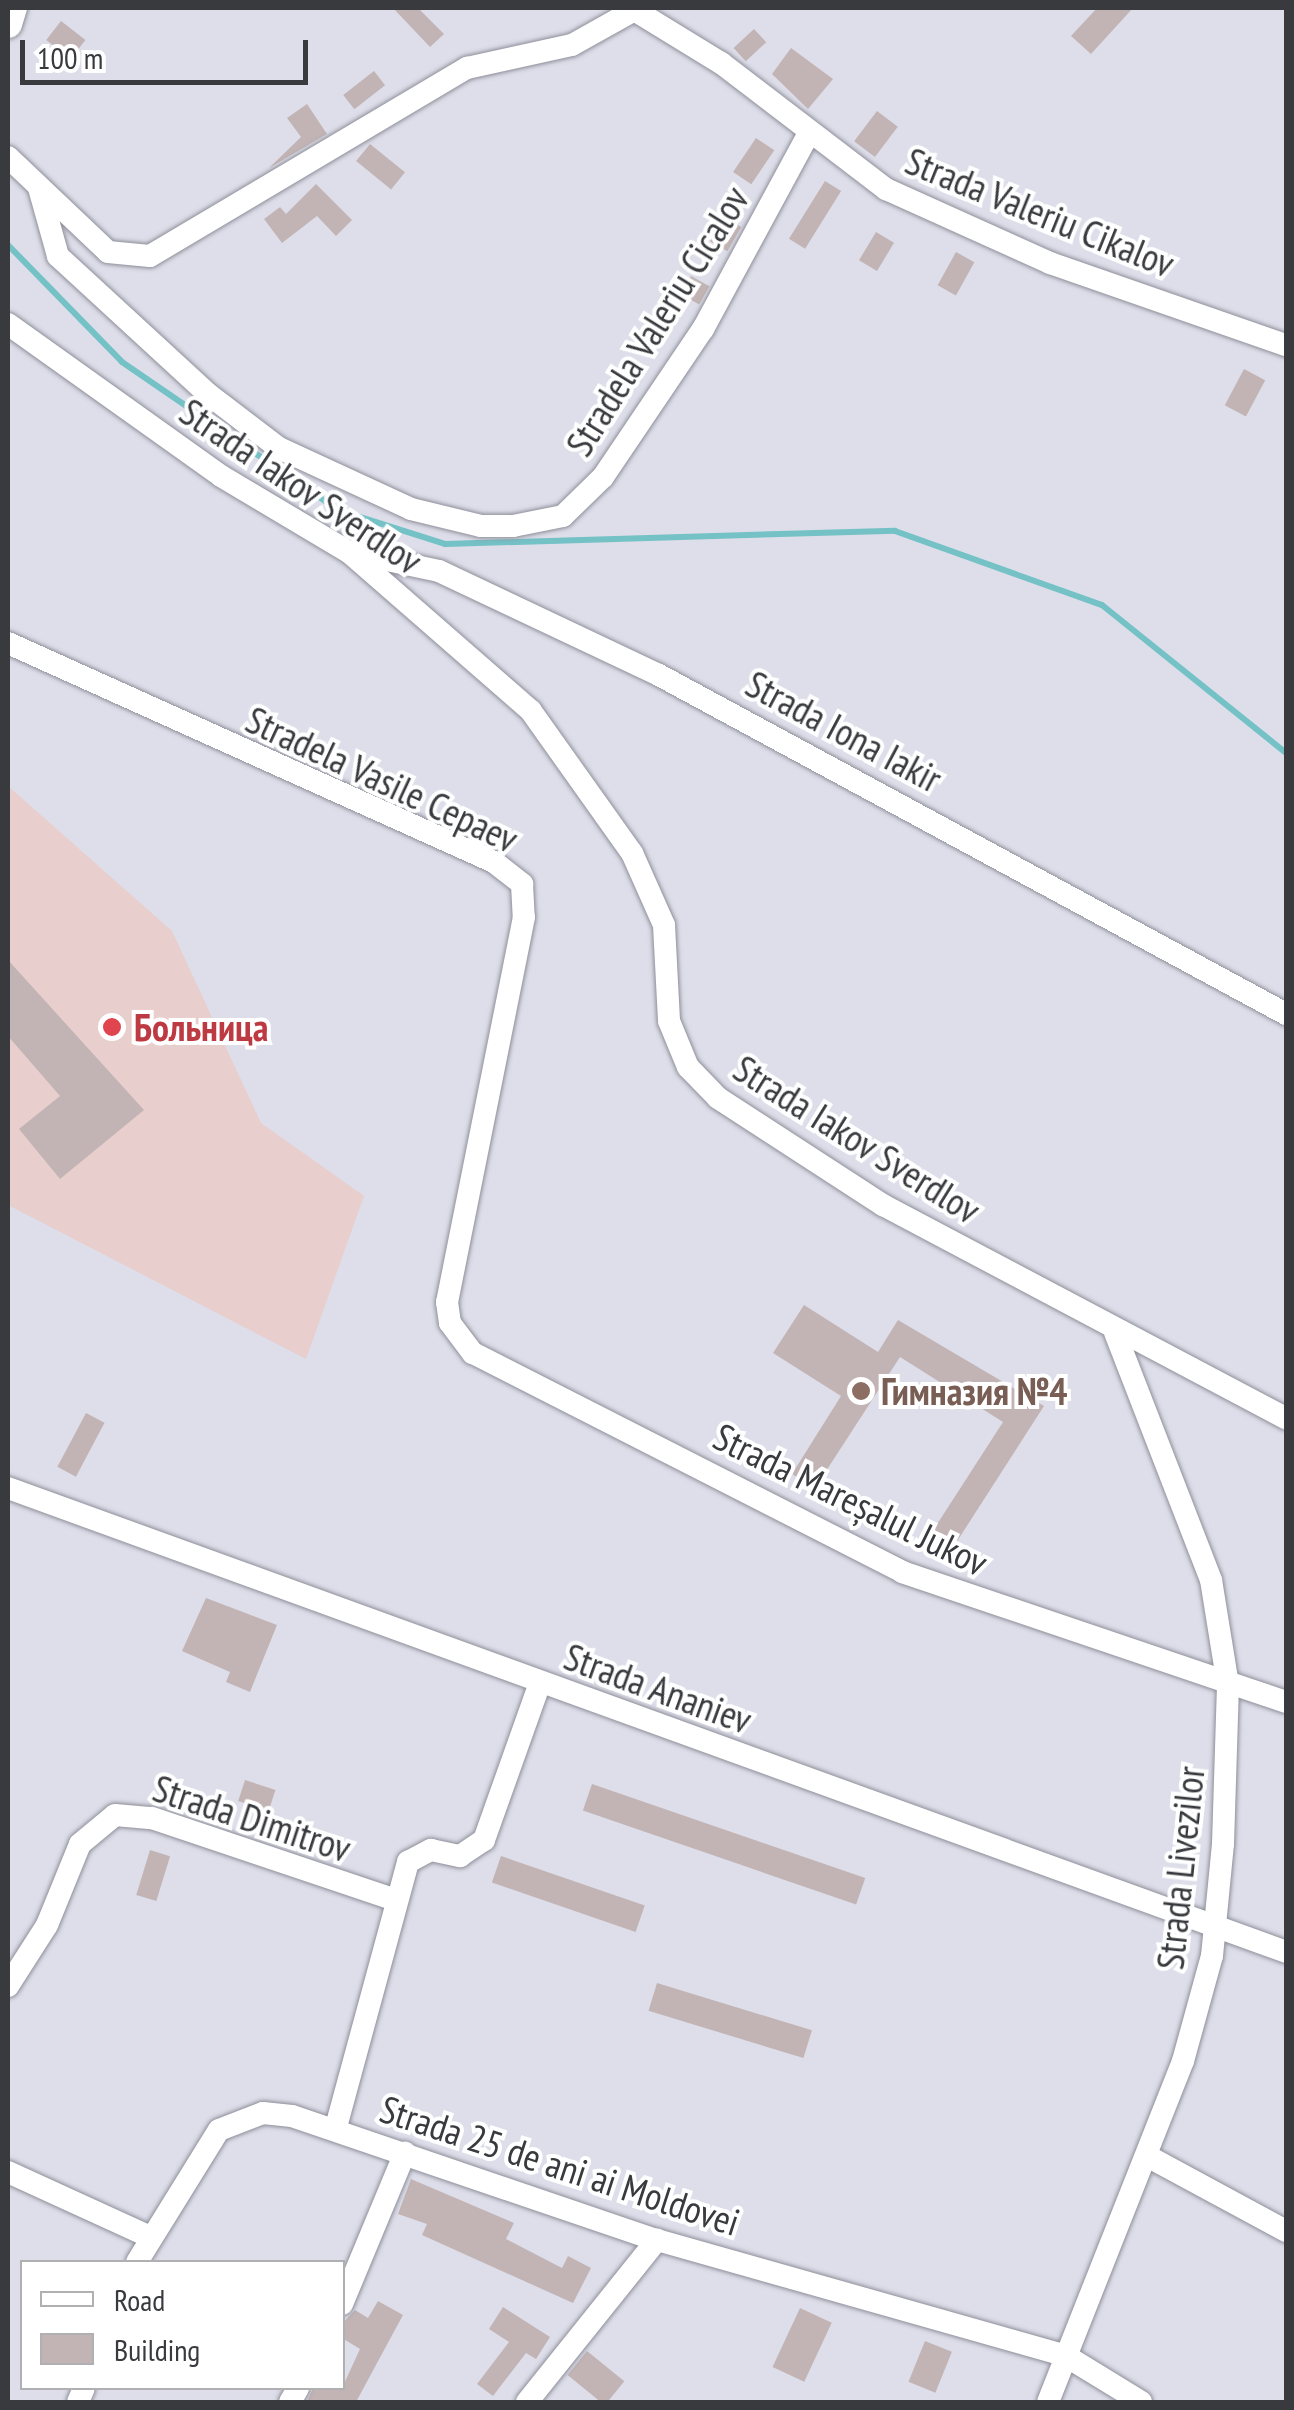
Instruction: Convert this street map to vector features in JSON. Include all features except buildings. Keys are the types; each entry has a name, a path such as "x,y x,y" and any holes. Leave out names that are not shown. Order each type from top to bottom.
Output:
{"main road":[{"path":"8,24 13,8"}],"street":[{"name":"Strada Valeriu Cikalov","path":"108,252 150,256 467,68 572,46 637,9 721,63 808,135 950,222 1286,346"},
{"name":"Stradela Valeriu Cicalov","path":"92,289 208,394 333,477 481,526 544,522 580,504 614,460 703,329 808,135"},
{"path":"8,158 108,252 92,289 58,256 38,188"},
{"name":"Strada Iakov Sverdlov","path":"8,324 206,465 350,553 483,662 604,806 664,924 668,1021 688,1067 718,1098 884,1205 1115,1333 1286,1418"},
{"name":"Strada Iona Iakir","path":"350,553 439,571 660,675 1286,1014"},
{"name":"Stradela Vasile Cepaev","path":"8,643 494,862 522,884 524,917 447,1302 458,1338"},
{"name":"Strada Livezilor","path":"1048,2402 1149,2157 1217,1925 1228,1686 1190,1512 1115,1333"},
{"name":"Strada Mareșalul Jukov","path":"458,1338 473,1354 902,1572 1228,1686 1286,1702"},
{"name":"Strada Ananiev","path":"10,1495 1286,1952"},
{"path":"336,2127 393,1899 419,1852 460,1856 484,1840 540,1683"},
{"name":"Strada Dimitrov","path":"8,1986 47,1926 80,1844 116,1815 152,1818 393,1899"},
{"name":"Strada 25 de ani ai Moldovei","path":"138,2260 148,2236 219,2130 263,2113 336,2127 657,2240 1066,2356 1141,2402"},
{"path":"345,2297 405,2152"},
{"path":"1149,2157 1286,2231"},
{"path":"8,2172 148,2236"},
{"path":"527,2402 657,2240"}],"shaded area":[{"name":"Больница","path":"8,786 172,931 261,1123 364,1196 306,1359 8,1205"}],"waterway":[{"path":"8,245 122,362 338,510 445,544 895,531 1102,605 1286,753"}],"place":[{"name":"Больница","path":"112,1027"},
{"name":"Гимназия №4","path":"861,1391"}]}
